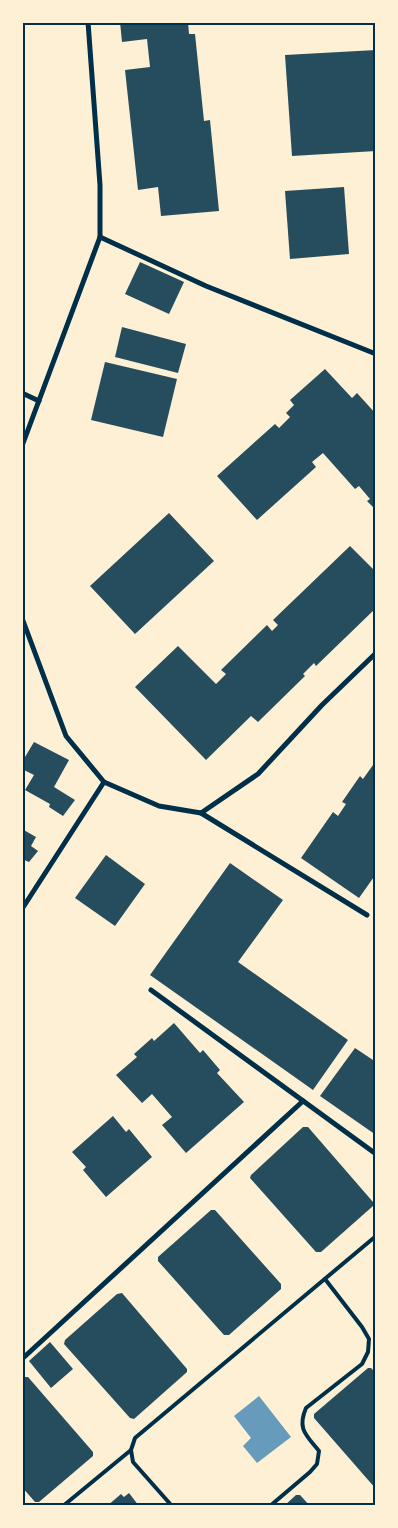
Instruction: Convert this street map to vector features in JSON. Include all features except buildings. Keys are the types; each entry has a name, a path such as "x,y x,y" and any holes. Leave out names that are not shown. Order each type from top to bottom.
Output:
{"street":[{"path":"22,446 100,237 100,185 88,22"},
{"path":"100,237 206,286 376,354"},
{"path":"22,393 39,401"},
{"path":"22,618 66,736 104,782 159,806 201,813 367,915"},
{"path":"201,813 258,774 322,705 376,654"},
{"path":"22,909 104,782"},
{"path":"151,990 376,1154"},
{"path":"22,1359 303,1101"}],"lane":[{"path":"172,1506 133,1462 131,1450 135,1438 376,1236"},
{"path":"270,1506 317,1464 319,1450 303,1430 302,1418 306,1408 362,1364 368,1352 369,1340 362,1326 325,1279"},
{"path":"63,1506 131,1450"}],"water":[{"path":"259,1396 291,1437 257,1463 243,1446 251,1438 234,1416"}]}
